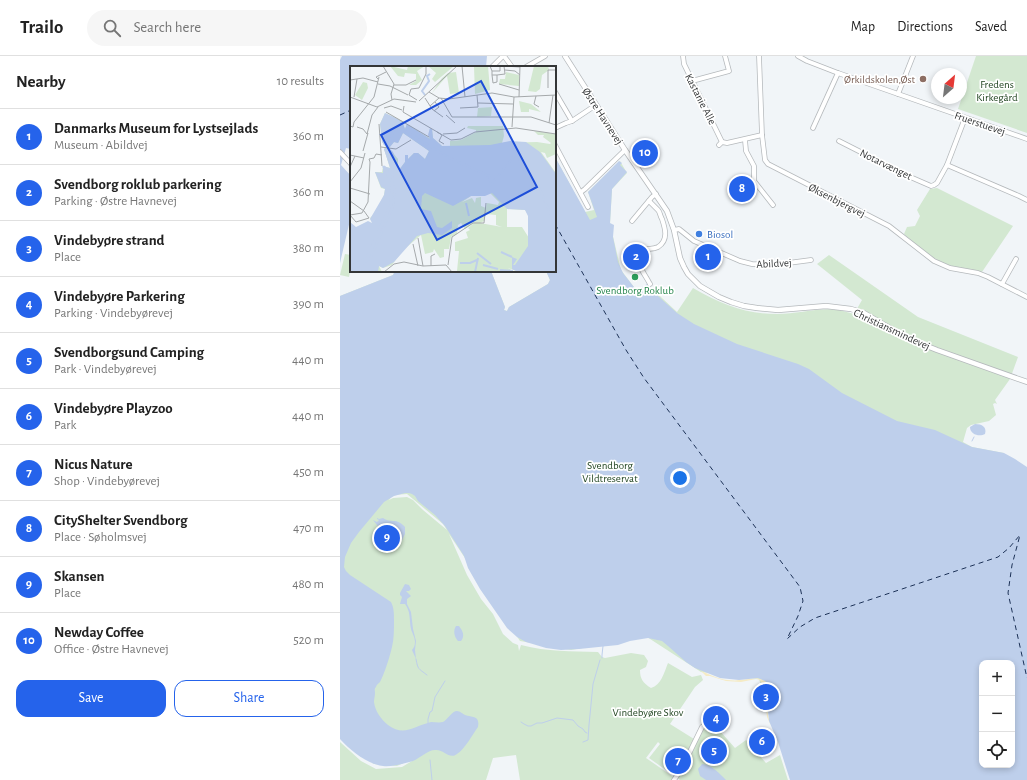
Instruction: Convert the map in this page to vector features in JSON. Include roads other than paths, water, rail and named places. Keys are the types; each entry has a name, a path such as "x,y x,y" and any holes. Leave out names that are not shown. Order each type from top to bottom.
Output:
{"street":[{"path":"493,66 503,56 511,66"},
{"path":"528,66 545,56"},
{"name":"Østre Havnevej","path":"564,56 625,150 656,194 666,211 674,230"},
{"name":"Kastanie Alle","path":"683,56 684,64 721,143 745,140"},
{"path":"692,81 728,71 725,56"},
{"name":"Øksenbjergvej","path":"759,56 762,135 765,160 768,164 889,226 934,261 950,268 978,273 1027,297"},
{"name":"Fruerstuevej","path":"798,56 807,61 898,94 1027,139"},
{"path":"898,94 913,56"},
{"path":"537,61 540,66"},
{"path":"813,128 838,72"},
{"path":"556,94 572,121"},
{"path":"556,128 572,121 596,105"},
{"path":"965,118 947,166 1027,200"},
{"path":"762,135 745,140 746,151 754,166 754,181 773,205"},
{"name":"Notarvænget","path":"839,141 908,176 932,186 937,183 947,166"},
{"path":"556,147 588,207"},
{"path":"581,192 625,150"},
{"path":"340,152 350,163"},
{"path":"632,221 652,196 656,194"},
{"path":"649,201 658,210 666,230 663,243 655,248 640,251 636,254 640,266 650,284"},
{"name":"Abildvej","path":"674,230 680,229 694,241 740,261 752,264 773,265 811,260"},
{"name":"Christiansmindevej","path":"674,230 680,258 688,274 700,286 720,298 737,304 778,310 826,306 851,309 864,313 907,338 1027,382"},
{"path":"1002,284 1016,259"},
{"path":"674,780 682,768 702,727 709,722"}],"water":[{"path":"342,56 487,56 486,66 350,66 350,149 346,148 341,165 350,175 350,220 340,263 340,60"},
{"name":"Svendborg Vildtreservat","path":"556,159 590,220 597,217 588,192 619,161 622,163 620,165 627,172 612,189 610,223 614,225 613,237 618,262 623,273 637,291 647,284 677,313 694,324 737,344 809,369 842,393 897,421 935,430 972,447 1004,453 1027,467 1027,780 790,780 778,742 769,721 767,699 770,688 765,681 758,678 739,680 720,678 695,668 662,641 648,638 618,645 561,650 546,648 526,642 517,637 507,628 480,589 468,568 464,556 445,526 435,515 418,501 415,496 409,493 394,496 384,502 351,543 345,557 344,567 346,571 391,602 393,608 393,644 383,675 375,689 374,702 376,709 385,723 399,730 409,730 431,722 443,722 453,712 457,711 477,719 478,727 463,749 454,756 438,750 432,750 413,761 390,766 377,765 365,760 340,739 340,296 393,275 394,272 491,272 505,307 504,310 507,311 509,307 548,284 550,280 546,272 556,272"},
{"path":"975,424 983,426 985,429 985,434 973,434 970,427"},
{"path":"377,518 396,521 402,524 405,527 405,534 402,540 398,542 388,533 380,529 373,520 377,522 379,520"},
{"path":"405,584 409,585 411,589 406,591 411,596 407,599 407,604 411,612 416,641 416,659 412,650 415,645 415,640 411,629 410,616 405,604 400,604 402,597 400,593"},
{"path":"456,626 459,626 463,635 461,641 458,641 455,636 454,629"},
{"path":"702,764 712,767 726,780 706,780 700,776 698,769"}],"waterway":[{"path":"972,441 974,437"},
{"path":"602,658 603,646"},
{"path":"416,659 419,668 427,675"},
{"path":"583,742 588,740 593,684 600,660"},
{"path":"428,723 435,697 445,681"},
{"path":"521,722 531,726 557,718 573,720 587,733"},
{"path":"430,760 432,780"}],"place":[{"name":"Ørkildskolen,Øst","path":"923,79"},
{"name":"Newday Coffee","path":"645,153"},
{"name":"CityShelter Svendborg","path":"742,189"},
{"name":"Biosol","path":"699,234"},
{"name":"Svendborg roklub parkering","path":"636,257"},
{"name":"Danmarks Museum for Lystsejlads","path":"708,257"},
{"name":"Svendborg Roklub","path":"635,277"},
{"name":"Skansen","path":"387,538"},
{"name":"Vindebyøre strand","path":"766,697"},
{"name":"Vindebyøre Parkering","path":"716,719"},
{"name":"Vindebyøre Playzoo","path":"762,742"},
{"name":"Svendborgsund Camping","path":"714,751"},
{"name":"Nicus Nature","path":"678,761"}],"park label":[{"name":"Fredens Kirkegård","path":"997,90"},
{"name":"Vindebyøre Skov","path":"648,712"}]}
